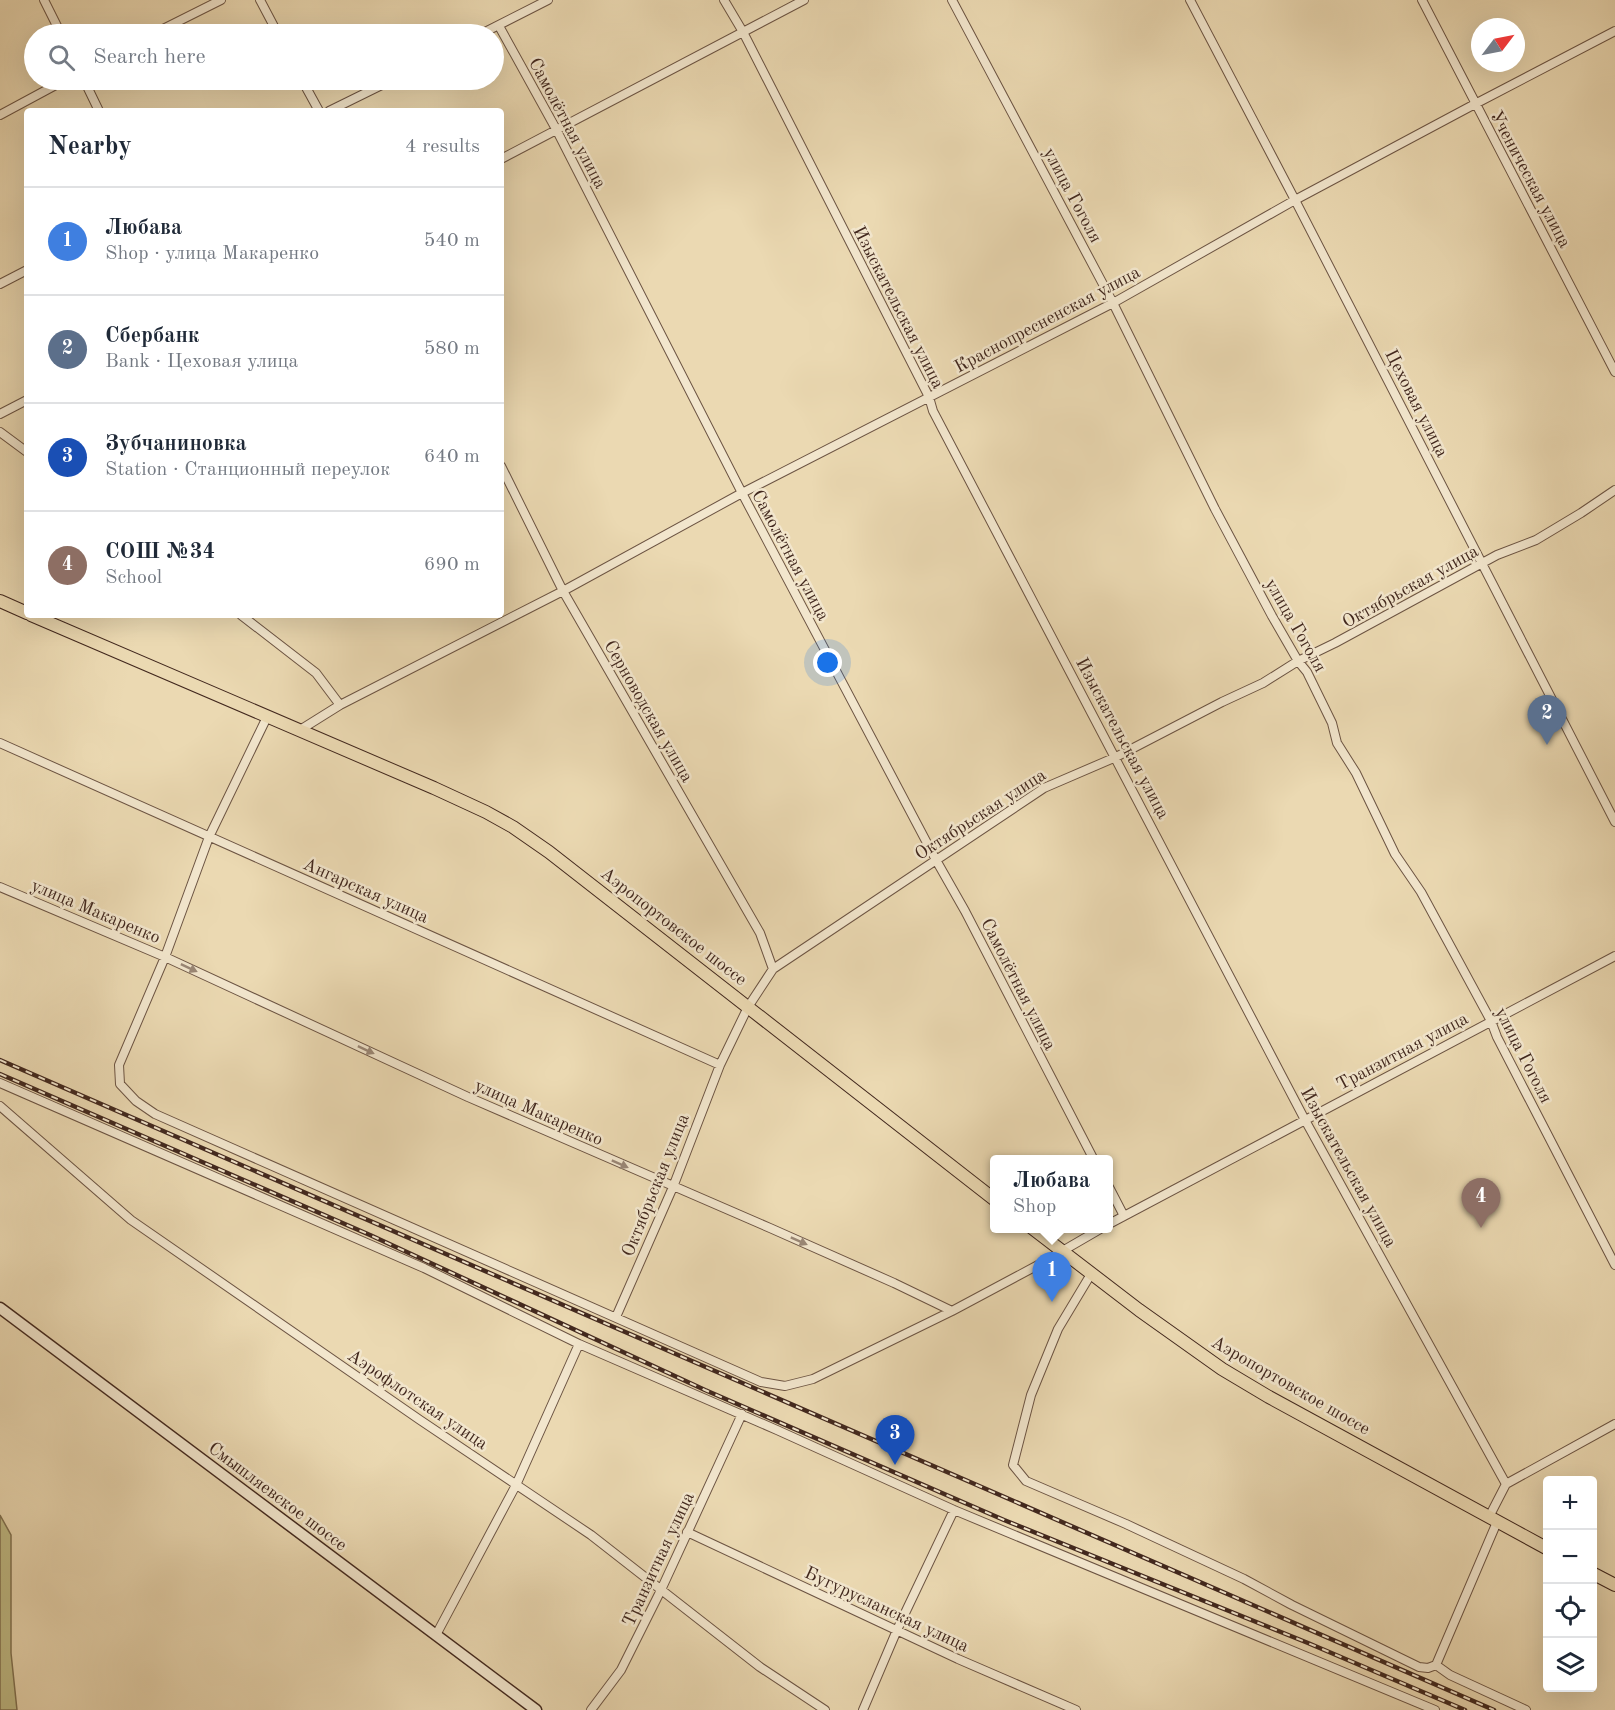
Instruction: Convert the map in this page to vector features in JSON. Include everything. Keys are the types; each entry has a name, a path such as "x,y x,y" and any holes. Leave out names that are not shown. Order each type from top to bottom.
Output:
{"main road":[{"path":"0,601 24,612"},
{"name":"Аэропортовское шоссе","path":"38,618 434,788 513,827 549,852 990,1196"},
{"name":"Аэропортовское шоссе","path":"1038,1233 1222,1369 1269,1398 1543,1546"},
{"path":"1597,1575 1615,1585"}],"street":[{"path":"44,0 57,24"},
{"path":"173,24 221,0"},
{"path":"260,0 273,24"},
{"path":"503,24 548,0"},
{"name":"Изыскательская улица","path":"724,0 929,397 933,411 1305,1120 1506,1484"},
{"path":"504,157 804,0"},
{"name":"улица Гоголя","path":"952,0 1113,303 1215,509 1272,616 1298,661 1307,672 1332,723 1337,743 1356,773 1395,854 1421,892 1491,1021 1497,1037 1615,1264"},
{"name":"Цеховая улица","path":"1190,0 1615,822"},
{"name":"Ученическая улица","path":"1422,0 1615,372"},
{"name":"Краснопресненская улица","path":"300,730 340,705 563,591 742,493 1113,303 1295,200 1615,31"},
{"name":"Самолётная улица","path":"504,35 556,129 742,493 965,911 1091,1155"},
{"path":"0,115 46,90"},
{"path":"89,90 98,108"},
{"path":"307,90 317,108"},
{"path":"335,108 372,90"},
{"path":"0,284 24,272"},
{"path":"0,414 24,402"},
{"path":"0,432 24,450"},
{"name":"Серноводская улица","path":"504,472 563,591 760,933 772,969"},
{"name":"Октябрьская улица","path":"616,1317 673,1187 720,1065 748,1007 772,969 1044,788 1116,757 1263,683 1298,661 1335,644 1482,563 1536,540 1615,490"},
{"path":"246,618 316,673 340,705"},
{"path":"267,717 209,837 165,957 119,1065 120,1084 136,1101 155,1114 761,1382 785,1386 813,1379 952,1311 1094,1233"},
{"name":"Ангарская улица","path":"0,742 720,1065"},
{"name":"улица Макаренко","path":"0,887 165,957 468,1097 952,1311"},
{"name":"Транзитная улица","path":"1113,1222 1615,956"},
{"path":"0,1083 424,1268 579,1344 954,1510 1435,1710"},
{"name":"Аэрофлотская улица","path":"0,1106 131,1220 591,1535 760,1667 825,1710"},
{"path":"1113,1195 1124,1216"},
{"path":"1091,1274 1058,1329 1030,1395 1013,1465 1026,1481 1244,1579 1419,1667 1428,1668 1436,1665 1506,1484 1615,1424"},
{"name":"Смышляевское шоссе","path":"0,1308 536,1710"},
{"path":"436,1635 516,1485 579,1344"},
{"name":"Транзитная улица","path":"591,1710 621,1670 662,1590 741,1414"},
{"path":"863,1710 897,1630 954,1510"},
{"name":"Бугурусланская улица","path":"687,1532 958,1659 1076,1710"},
{"path":"1436,1665 1450,1675 1526,1710"}],"shaded area":[{"path":"0,1515 11,1535 11,1653 17,1710 0,1710"}],"railway":[{"path":"0,1060 1494,1710"},
{"path":"0,1074 370,1235 705,1390 1004,1520 1308,1643 1465,1710"}],"place":[{"name":"Сбербанк","path":"1547,745"},
{"name":"СОШ №34","path":"1481,1228"},
{"name":"Любава","path":"1052,1302"},
{"name":"Зубчаниновка","path":"895,1465"}]}
